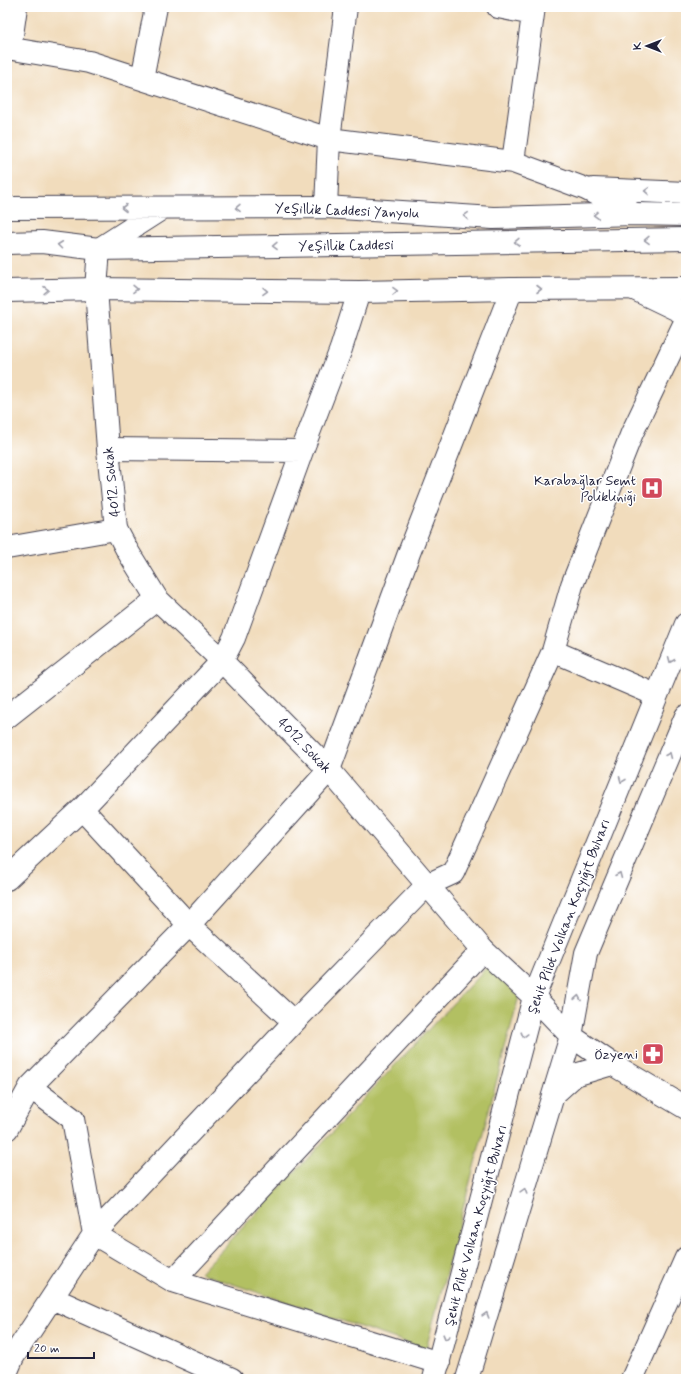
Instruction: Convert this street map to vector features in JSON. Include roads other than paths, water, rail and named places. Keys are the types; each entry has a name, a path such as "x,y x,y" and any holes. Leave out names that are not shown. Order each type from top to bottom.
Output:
{"main road":[{"path":"16,7 9,48 89,62 329,139 512,162 586,189 635,214"},
{"path":"142,79 156,7"},
{"path":"326,207 329,139 346,7"},
{"path":"498,7 534,10 512,162"},
{"path":"586,189 686,194"},
{"name":"Yeşillik Caddesi Yanyolu","path":"7,208 326,207 494,218 635,214 686,215"},
{"path":"99,250 163,208"},
{"name":"Yeşillik Caddesi","path":"7,242 42,242 99,250 686,239"},
{"name":"4012. Sokak","path":"99,250 96,289 108,449 116,529 157,599 222,661 329,770 483,950 534,997 571,1036 612,1064 686,1108"},
{"path":"7,291 96,289 359,292 686,288"},
{"path":"7,1129 30,1087 189,925 329,770 409,552 512,289"},
{"path":"634,289 686,314"},
{"path":"7,879 82,809 222,661 234,638 341,349 359,292"},
{"path":"9,1361 94,1234 294,1022 427,885 453,873 553,651 572,585 632,432 686,320"},
{"path":"108,449 302,451"},
{"path":"7,548 116,529"},
{"path":"7,716 157,599"},
{"name":"Şehit Pilot Volkan Koçyiğit Bulvarı","path":"436,1371 534,997 686,624"},
{"path":"553,651 656,695"},
{"path":"466,1379 571,1036 586,952 686,716"},
{"path":"82,809 189,925 294,1022"},
{"path":"173,1281 483,950"},
{"path":"554,1094 575,1075 612,1064"},
{"path":"30,1087 74,1119 94,1234 173,1281 436,1371"},
{"path":"632,1379 686,1258"},
{"path":"52,1298 232,1379"}],"place":[{"name":"Karabağlar Semt Polikliniği","path":"652,488"},
{"name":"Özyeni","path":"653,1054"}]}
